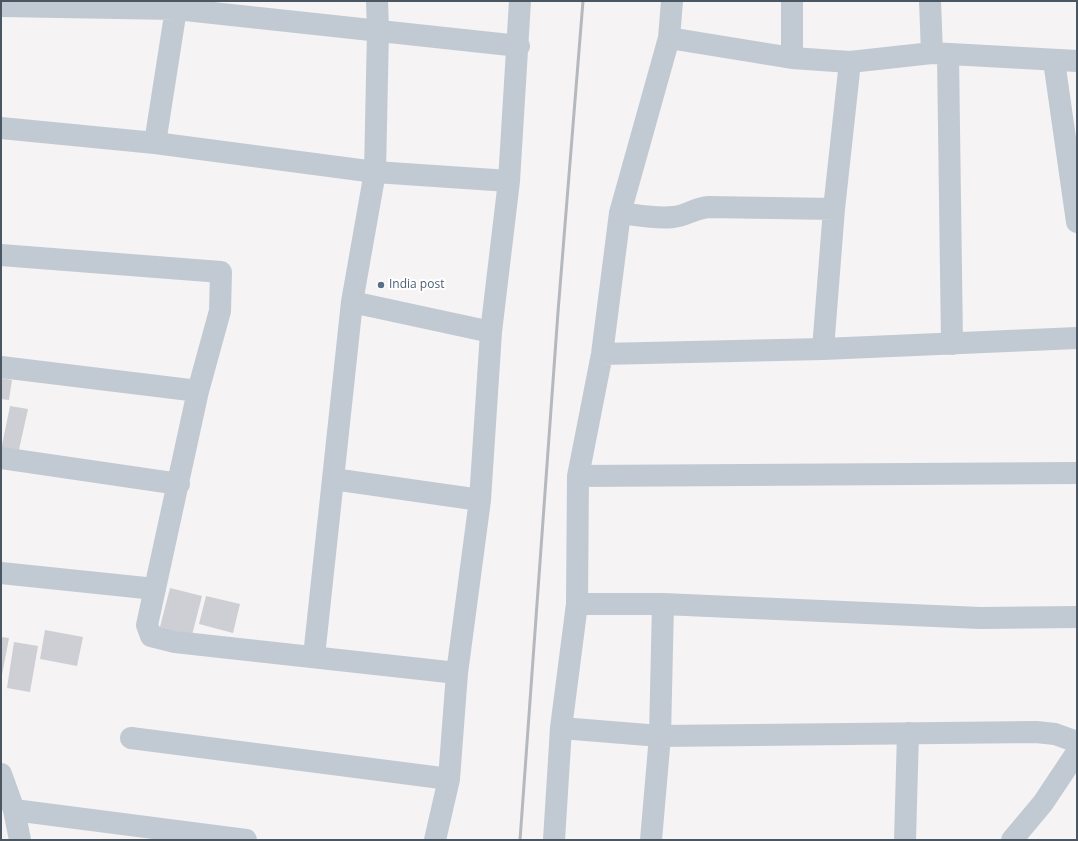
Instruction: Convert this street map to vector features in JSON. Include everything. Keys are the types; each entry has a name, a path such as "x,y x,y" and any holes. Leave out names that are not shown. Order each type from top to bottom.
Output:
{"street":[{"path":"314,656 352,302 375,172 378,30 377,1"},
{"path":"435,840 449,779 457,674 480,500 491,332 509,181 519,46 520,1"},
{"path":"554,840 561,728 577,604 578,476 602,354 620,213 669,38 672,1"},
{"path":"792,1 792,58"},
{"path":"930,1 940,54 952,344"},
{"path":"155,143 175,5"},
{"path":"1,6 175,5 519,46"},
{"path":"669,38 792,58 850,62 940,54 1077,61"},
{"path":"1054,61 1077,222"},
{"path":"823,349 834,209 850,62"},
{"path":"1,128 155,143 375,172 509,181"},
{"path":"620,213 672,217 681,216 698,208 709,207 834,209"},
{"path":"1,255 221,272 220,311 198,391 179,484 147,625 150,636 175,642 314,656 457,674"},
{"path":"352,302 491,332"},
{"path":"602,354 823,349 1077,338"},
{"path":"1,367 198,391"},
{"path":"1,458 179,484"},
{"path":"578,476 1077,473"},
{"path":"333,479 480,500"},
{"path":"1,573 155,589"},
{"path":"577,604 663,604 980,618 1077,617"},
{"path":"651,840 660,736 663,604"},
{"path":"561,728 660,736 1036,732 1055,734 1077,742"},
{"path":"905,840 908,733"},
{"path":"131,738 449,779"},
{"path":"1012,840 1042,803 1077,752"},
{"path":"1,774 14,810 20,840"},
{"path":"14,810 246,840"}],"building":[{"path":"1,378 12,380 9,400 1,399"},
{"path":"10,406 28,409 18,454 1,450"},
{"path":"170,588 202,596 192,635 160,627"},
{"path":"206,596 240,604 233,633 199,624"},
{"path":"45,630 83,637 77,666 40,659"},
{"path":"1,637 9,638 2,675 1,674"},
{"path":"14,642 38,646 30,692 7,688"}],"railway":[{"path":"520,840 558,312 583,1"}],"place":[{"name":"India post","path":"381,285"}]}
